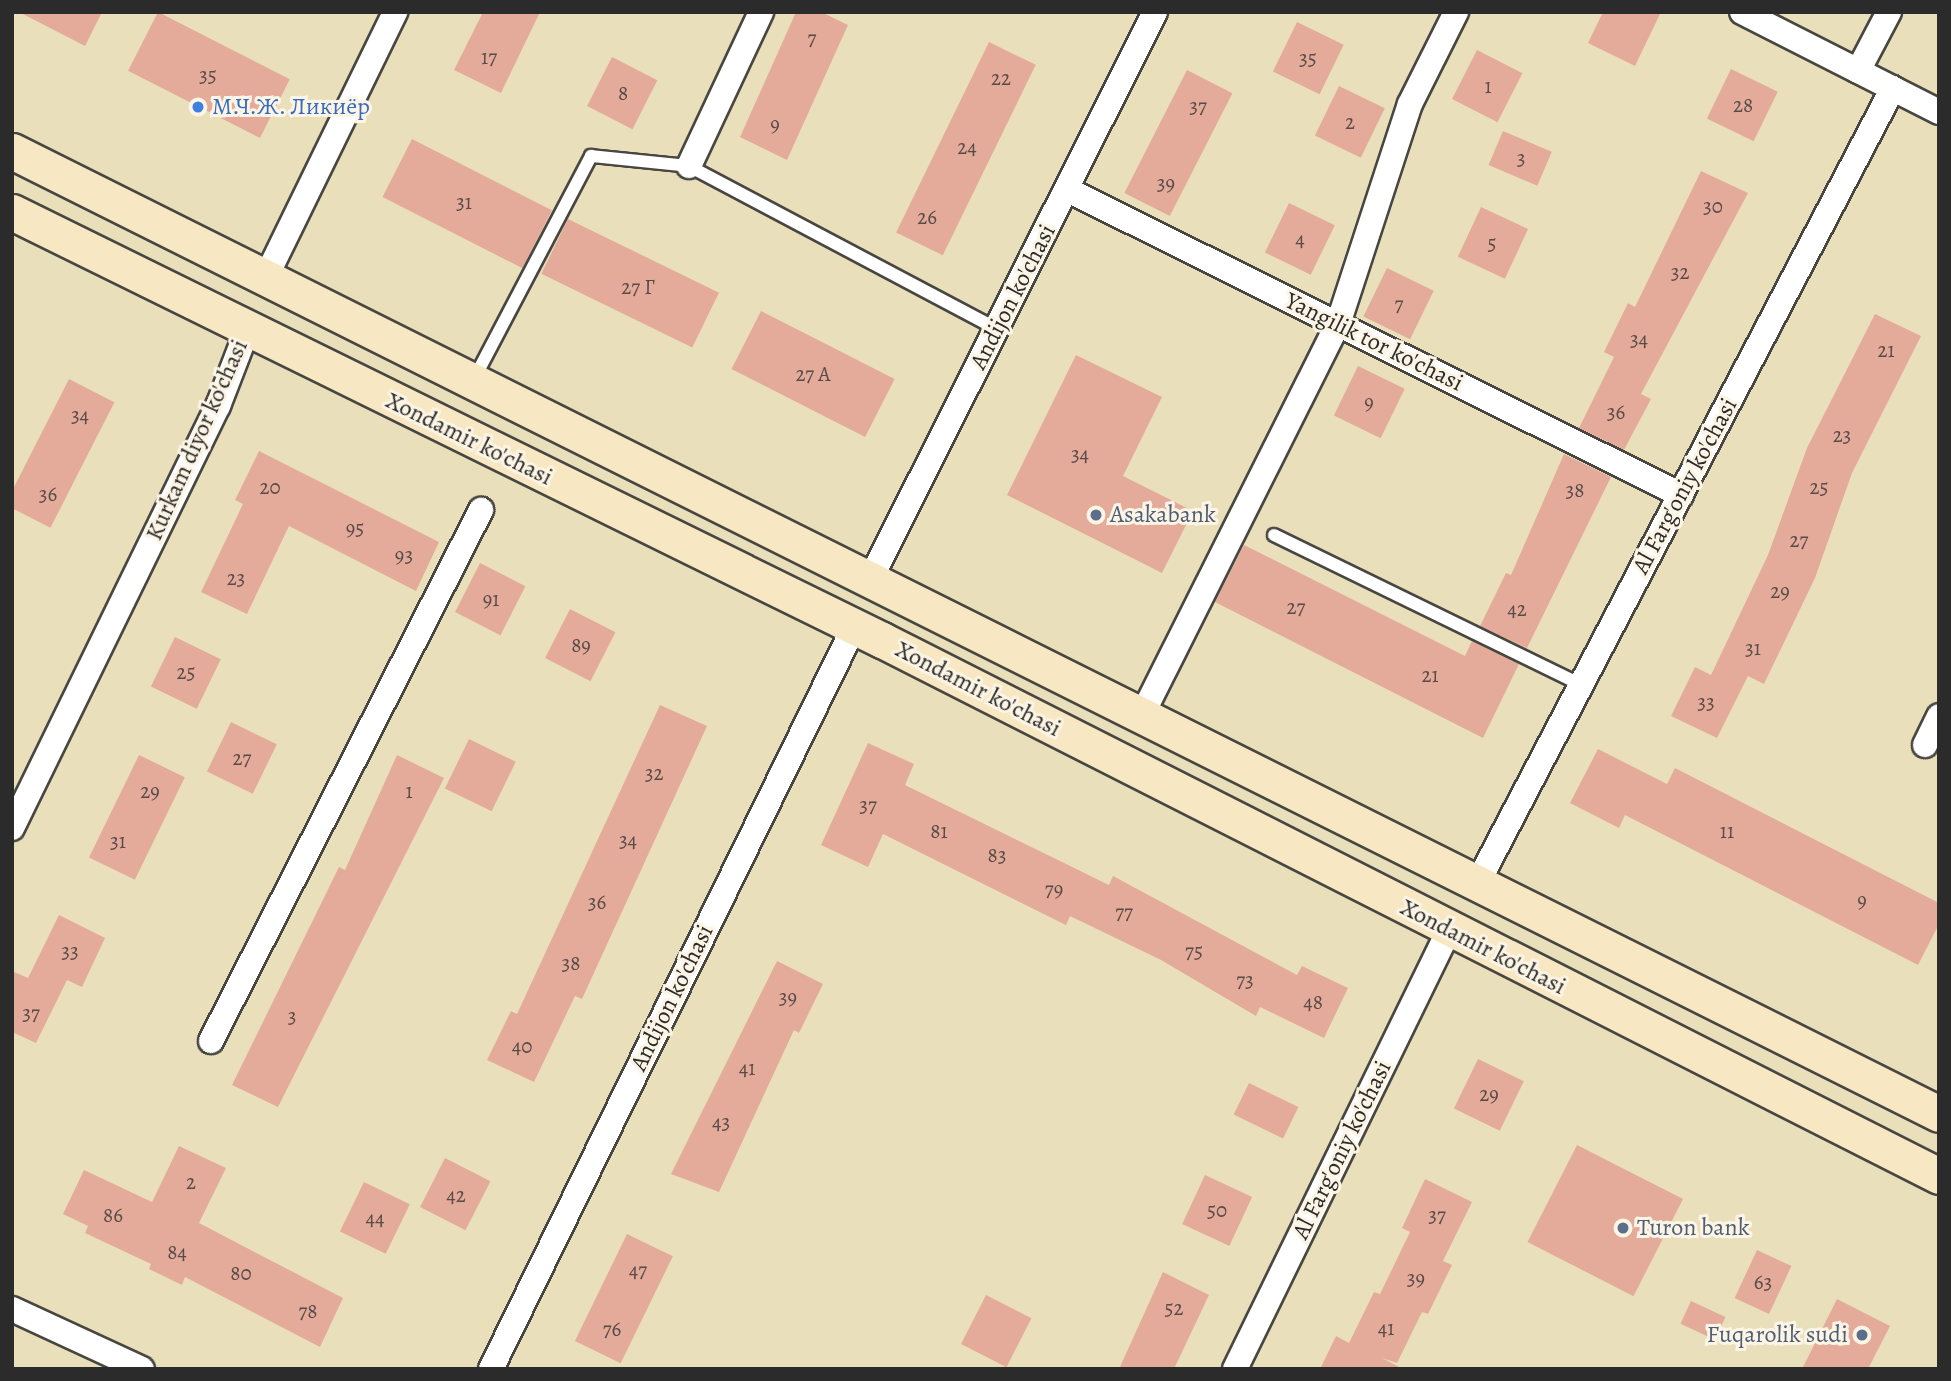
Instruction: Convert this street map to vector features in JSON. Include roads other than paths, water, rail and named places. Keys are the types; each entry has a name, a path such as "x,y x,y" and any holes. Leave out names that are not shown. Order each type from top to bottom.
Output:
{"main road":[{"name":"Xondamir ko'chasi","path":"12,151 1939,1114"},
{"name":"Xondamir ko'chasi","path":"12,212 247,331 854,627 1939,1176"},
{"name":"Kurkam diyor ko'chasi","path":"247,331 266,277"}],"street":[{"name":"Kurkam diyor ko'chasi","path":"266,277 395,12"},
{"path":"689,166 761,12"},
{"name":"Andijon ko'chasi","path":"870,580 1155,12"},
{"path":"1141,717 1338,324 1410,104 1456,12"},
{"path":"1742,12 1939,111"},
{"path":"1858,71 1889,12"},
{"name":"Al Farg'oniy ko'chasi","path":"1477,884 1892,88"},
{"name":"Yangilik tor ko'chasi","path":"1068,190 1681,495"},
{"name":"Kurkam diyor ko'chasi","path":"12,828 218,406 247,331"},
{"path":"211,1041 481,510"},
{"name":"Andijon ko'chasi","path":"491,1369 854,627"},
{"path":"1925,745 1939,716"},
{"name":"Al Farg'oniy ko'chasi","path":"1235,1369 1449,930"},
{"path":"12,1309 142,1369"}],"lane":[{"path":"473,382 591,156 689,166 997,329"},
{"path":"1274,534 1580,684"}],"place":[{"name":"М.Ч.Ж. Ликиёр","path":"198,107"},
{"name":"Asakabank","path":"1096,515"},
{"name":"Turon bank","path":"1623,1228"},
{"name":"Fuqarolik sudi","path":"1862,1335"}]}
